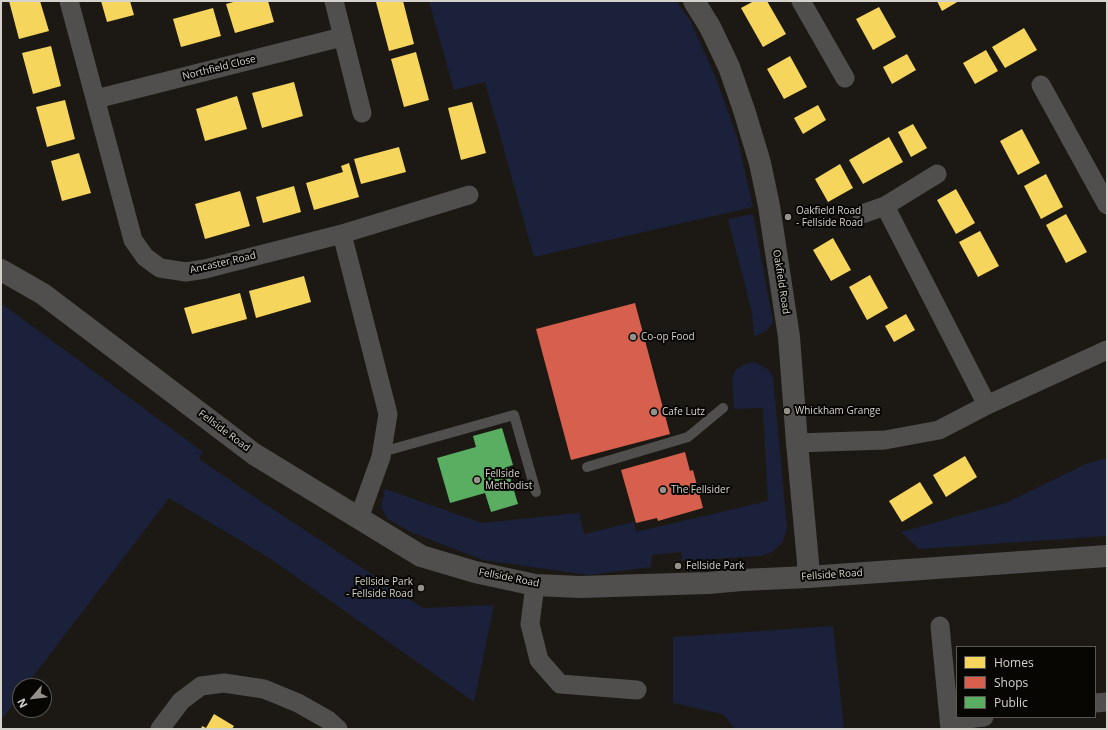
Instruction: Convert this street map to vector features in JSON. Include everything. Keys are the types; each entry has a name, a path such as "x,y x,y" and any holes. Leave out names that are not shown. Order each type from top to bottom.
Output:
{"street":[{"name":"Ancaster Road","path":"69,1 134,240 145,257 160,268 186,272 198,270 342,234 469,195"},
{"path":"334,1 362,113"},
{"name":"Oakfield Road","path":"694,1 710,27 729,68 744,110 760,163 769,206 790,337 808,577"},
{"path":"801,1 845,78"},
{"name":"Northfield Close","path":"96,99 342,37"},
{"path":"1041,85 1107,205"},
{"path":"862,214 885,206 937,174"},
{"path":"885,206 987,405"},
{"path":"342,234 388,414 382,452 359,518"},
{"name":"Fellside Road","path":"1,270 43,294 254,454 421,556 475,572 535,585 580,587 708,583 1107,556"},
{"path":"797,443 885,440 940,430 987,405 1107,350"},
{"path":"535,585 530,624 540,660 560,684 637,690"},
{"path":"940,626 949,725 980,718"},
{"path":"160,729 181,701 201,686 224,683 264,689 298,703 328,720 338,729"},
{"path":"1096,703 1107,702"}],"lane":[{"path":"587,467 688,437 723,408"},
{"path":"382,452 514,415 536,492"}],"shaded area":[{"path":"429,1 676,1 690,20 716,78 737,137 753,207 534,257 485,82 454,90"},
{"path":"753,214 773,322 767,330 754,337 752,312 728,219"},
{"path":"1,303 203,452 199,459 423,608 494,605 474,702 268,557 169,498 32,678 12,678 12,706 1,720"},
{"path":"754,362 769,370 773,377 787,528 783,542 772,552 761,556 682,561 681,552 652,555 651,567 589,575 483,560 411,532 388,519 381,507 385,489 482,523 579,513 584,534 634,522 636,532 768,501 763,408 734,409 732,377 736,370 744,364"},
{"path":"1107,458 1107,536 919,549 901,532 1006,503 1086,464"},
{"path":"833,626 844,729 735,729 723,714 673,703 673,637"}],"building: Homes":[{"path":"9,1 40,1 49,31 19,39"},
{"path":"101,1 130,1 134,15 107,22"},
{"path":"237,1 268,1 274,22 235,33 226,4"},
{"path":"403,1 414,44 389,51 376,2"},
{"path":"754,1 767,1 786,34 763,47 741,8"},
{"path":"937,1 959,1 942,11"},
{"path":"879,7 896,37 873,50 856,19"},
{"path":"213,8 221,36 181,47 173,19"},
{"path":"1024,28 1037,50 1005,68 992,47"},
{"path":"51,46 61,86 33,94 22,53"},
{"path":"986,50 998,71 975,84 963,63"},
{"path":"416,52 429,100 404,107 391,59"},
{"path":"907,54 916,70 892,84 883,67"},
{"path":"790,56 807,87 784,99 767,69"},
{"path":"294,82 303,116 262,128 252,93"},
{"path":"237,96 247,129 205,141 196,109"},
{"path":"65,100 75,139 47,147 36,107"},
{"path":"472,102 486,153 461,160 448,108"},
{"path":"818,105 826,120 803,134 794,118"},
{"path":"913,124 927,148 911,157 898,132"},
{"path":"1022,129 1040,163 1018,175 1000,141"},
{"path":"889,137 903,162 863,184 849,160"},
{"path":"399,147 406,172 361,184 354,159"},
{"path":"79,153 91,193 62,201 51,161"},
{"path":"349,163 359,197 314,210 306,183 343,172 341,166"},
{"path":"840,164 853,188 828,202 815,179"},
{"path":"1046,174 1063,207 1041,219 1024,186"},
{"path":"294,186 301,212 263,223 256,197"},
{"path":"956,189 975,223 956,234 937,200"},
{"path":"240,191 250,226 205,239 195,204"},
{"path":"1066,214 1087,252 1066,263 1046,225"},
{"path":"980,231 999,266 978,277 959,242"},
{"path":"833,238 851,270 831,281 813,250"},
{"path":"870,275 888,308 867,320 849,287"},
{"path":"304,276 311,302 256,318 249,291"},
{"path":"240,293 247,319 192,334 184,308"},
{"path":"906,314 915,330 894,342 885,326"},
{"path":"965,456 977,477 946,497 933,475"},
{"path":"920,482 933,503 902,522 889,501"},
{"path":"214,714 234,726 232,729 201,729 202,726 206,728"}],"building: Shops":[{"path":"635,303 670,434 571,460 536,329"},
{"name":"The Fellsider","path":"685,452 690,471 693,470 703,508 658,521 657,518 636,523 621,470"}],"building: Public":[{"name":"Fellside Methodist","path":"502,428 513,465 507,467 518,504 491,512 485,493 450,503 437,458 476,447 473,436"}],"place":[{"name":"Oakfield Road - Fellside Road","path":"788,217"},
{"name":"Co-op Food","path":"633,337"},
{"name":"Whickham Grange","path":"787,411"},
{"name":"Cafe Lutz","path":"654,412"},
{"name":"Fellside Methodist","path":"477,480"},
{"name":"The Fellsider","path":"663,490"},
{"name":"Fellside Park","path":"678,566"},
{"name":"Fellside Park - Fellside Road","path":"421,588"}]}
